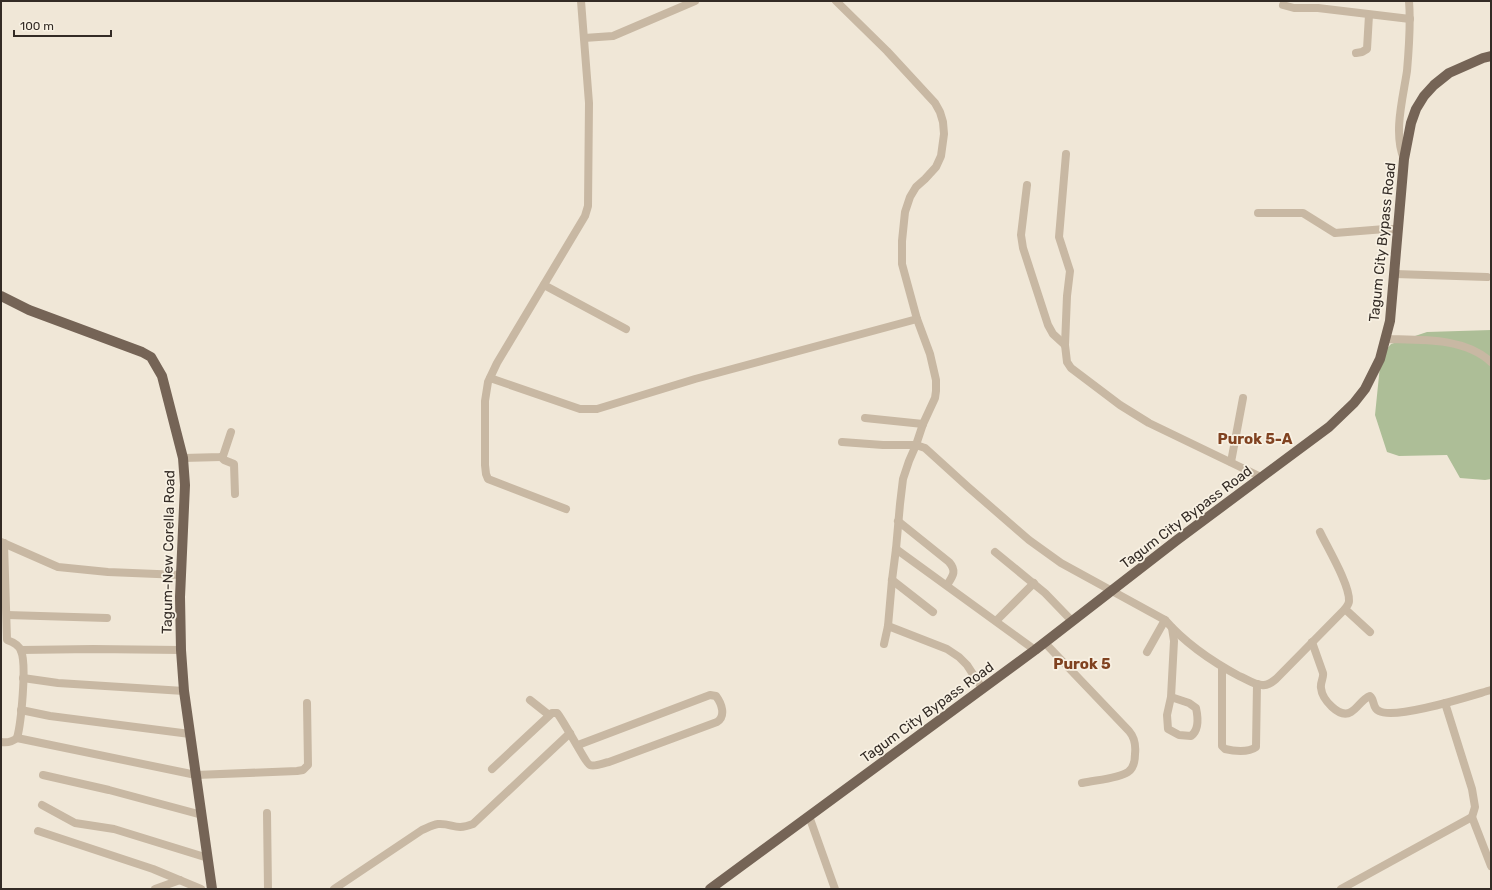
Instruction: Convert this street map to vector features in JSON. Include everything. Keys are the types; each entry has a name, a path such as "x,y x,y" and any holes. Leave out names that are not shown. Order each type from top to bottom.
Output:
{"main road":[{"name":"Tagum City Bypass Road","path":"710,889 1035,650 1177,540 1329,427 1354,403 1365,389 1380,359 1390,321 1404,159 1411,123 1416,109 1424,96 1434,85 1449,73 1491,56"},
{"name":"Tagum-New Corella Road","path":"1,296 29,310 142,352 151,358 162,376 183,458 185,485 179,616 181,650 184,692 212,889"}],"street":[{"path":"566,509 488,479 485,465 485,401 490,378 544,285 580,227 588,206 589,103 581,1"},
{"path":"584,38 613,36 695,1"},
{"path":"836,1 887,51 935,103 943,122 944,134 941,156 936,167 926,179 916,187 910,196 905,212 902,241 902,264 917,320 930,354 936,380 935,398 923,424 903,479 888,626 884,644"},
{"path":"1404,159 1401,150 1399,132 1407,69 1410,19 1409,1"},
{"path":"1283,4 1294,8 1318,8 1410,19"},
{"path":"1356,53 1367,49 1369,15"},
{"path":"1066,154 1059,237 1070,271 1067,296 1065,345 1067,362 1071,368 1120,405 1149,423 1261,478"},
{"path":"1027,185 1021,236 1023,248 1048,325 1053,334 1065,345"},
{"path":"1258,213 1303,213 1335,233 1398,229"},
{"path":"1395,274 1487,277"},
{"path":"544,285 626,330"},
{"path":"490,378 580,409 598,409 702,378 917,320"},
{"path":"1385,339 1434,341 1453,344 1473,350 1491,362"},
{"path":"1231,462 1243,398"},
{"path":"865,418 923,424"},
{"path":"221,457 223,456 231,432"},
{"path":"842,442 883,445 916,445 922,446 929,450 968,487 1029,540 1061,563 1165,620 1200,653 1222,667 1264,686 1276,679 1345,609 1348,604 1348,594 1342,577 1320,532"},
{"path":"183,458 221,457 224,460 234,464 235,494"},
{"path":"898,521 949,562 953,567 953,578 947,585"},
{"path":"1,742 7,743 17,738 20,728 23,678 23,657 21,650 4,639 7,615 3,543 58,567 101,572 181,575"},
{"path":"896,549 1035,650"},
{"path":"995,552 1034,583 1055,602 1072,621"},
{"path":"892,580 933,612"},
{"path":"996,621 1034,583"},
{"path":"1345,609 1370,632"},
{"path":"7,615 107,618"},
{"path":"1147,652 1165,620"},
{"path":"888,626 947,649 959,657 967,665 982,688"},
{"path":"1171,697 1189,703 1196,708 1196,729 1195,733 1191,736 1179,735 1168,729 1167,715 1171,697 1174,641 1172,628"},
{"path":"1045,642 1129,730 1135,742 1135,759 1133,767 1128,772 1118,776 1082,783"},
{"path":"1312,642 1324,675 1321,688 1329,703 1337,710 1348,713 1353,711 1370,696 1373,698 1376,709 1387,713 1445,703 1491,690"},
{"path":"21,650 181,650"},
{"path":"1222,667 1222,746 1225,749 1253,750 1256,747 1257,684"},
{"path":"23,678 58,683 184,692"},
{"path":"492,769 548,715 555,712 578,745 586,762 594,766 717,722 722,719 723,714 719,700 716,696 710,695 578,745"},
{"path":"530,700 548,715"},
{"path":"17,738 196,774 297,771 306,768 308,760 307,703"},
{"path":"1445,703 1472,789 1475,807 1472,817 1491,866"},
{"path":"21,710 50,716 190,734"},
{"path":"334,889 422,830 438,824 464,828 473,824 570,733"},
{"path":"42,775 109,790 202,815"},
{"path":"42,805 75,822 114,829 208,858"},
{"path":"267,813 268,889"},
{"path":"809,816 835,889"},
{"path":"1341,889 1472,817"},
{"path":"38,831 153,869 201,889"},
{"path":"155,889 180,880"}],"green space":[{"path":"1491,330 1491,479 1460,478 1447,455 1399,456 1387,452 1375,415 1381,356 1391,344 1427,332"}],"district":[{"name":"Purok 5-A","path":"1255,439"},
{"name":"Purok 5","path":"1082,664"}]}
